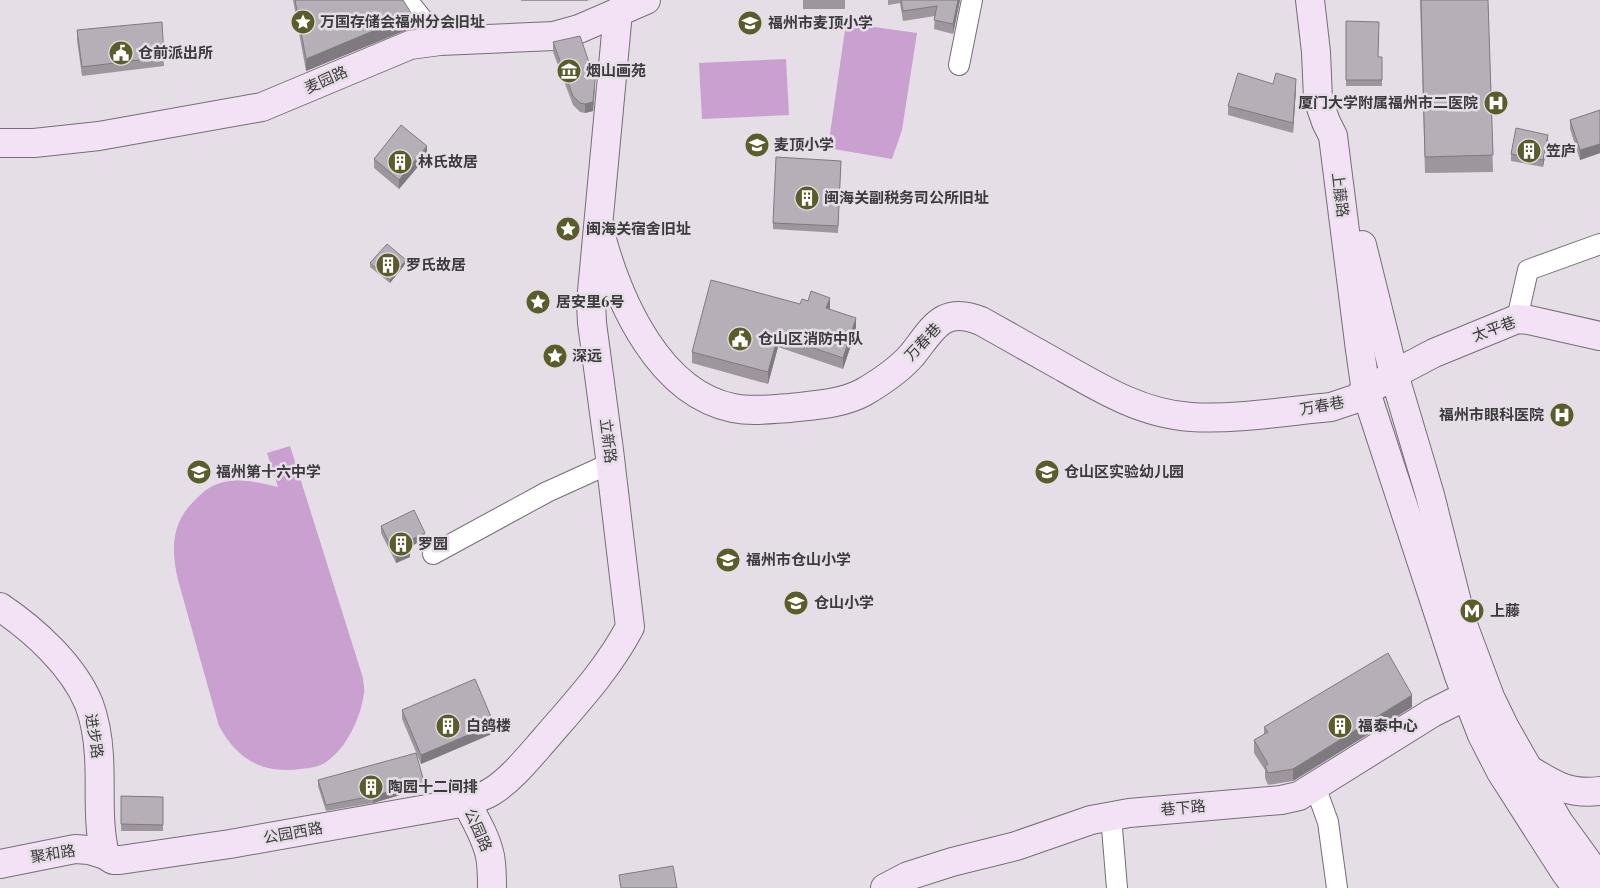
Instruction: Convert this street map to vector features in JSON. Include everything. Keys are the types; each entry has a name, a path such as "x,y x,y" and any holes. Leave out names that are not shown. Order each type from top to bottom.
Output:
{"street":[{"path":"406,0 440,41"},
{"name":"麦园路","path":"0,143 34,143 99,136 262,107 410,45 440,41 566,34 646,0"},
{"path":"959,65 972,0"},
{"name":"上藤路","path":"1310,0 1316,52 1318,99 1333,136 1366,392 1466,696 1482,735 1501,772 1577,888"},
{"path":"1320,0 1332,110 1347,168 1352,205 1394,374 1430,495 1462,622 1490,697 1505,728 1558,821 1600,879"},
{"name":"立新路","path":"466,802 490,792 530,758 577,703 622,642 630,627 592,323 592,283 618,12"},
{"name":"万春巷","path":"598,223 611,266 627,305 657,357 670,372 688,387 713,402 742,410 767,410 823,404 861,394 901,366 912,355 930,330 942,321 955,315 968,316 981,321 1116,396 1149,409 1190,417 1331,407 1349,402 1394,374"},
{"path":"1517,319 1528,270 1600,244"},
{"name":"太平巷","path":"1394,374 1434,352 1517,319 1600,336"},
{"path":"433,554 547,492 611,463"},
{"name":"进步路","path":"0,607 30,630 61,661 73,675 89,705 96,726 98,745 101,837 113,858"},
{"name":"巷下路","path":"885,888 898,880 924,870 1016,846 1091,820 1129,813 1281,800 1299,796 1432,713 1466,696"},
{"path":"1528,769 1556,786 1565,789 1588,793 1600,791"},
{"path":"1315,786 1328,822 1337,888"},
{"name":"公园西路","path":"113,858 230,844 466,802"},
{"name":"公园路","path":"466,802 486,843 490,858 492,888"},
{"path":"1111,816 1117,888"},
{"name":"聚和路","path":"0,864 75,849 89,850 113,858"}],"shaded area":[{"path":"846,23 917,33 902,130 892,159 828,148"},
{"path":"786,59 789,115 702,119 699,63"},
{"path":"290,446 363,678 364,689 360,712 352,731 334,756 317,766 287,770 274,769 252,762 234,747 219,726 178,580 174,547 177,528 186,510 210,487 228,481 237,481 278,487 267,453"}],"building":[{"path":"295,0 403,0 410,11 411,17 404,18 306,59"},
{"path":"901,0 958,0 953,24 934,20 937,6 903,11"},
{"path":"1421,0 1488,0 1493,155 1425,157"},
{"path":"1346,21 1379,22 1378,57 1382,57 1382,80 1346,80"},
{"name":"仓前派出所","path":"162,22 164,57 82,67 77,30"},
{"path":"580,36 595,80 593,102 585,104 580,103 573,96 553,42"},
{"path":"1238,73 1273,84 1276,73 1296,79 1293,123 1228,106"},
{"path":"1600,110 1600,144 1580,150 1570,120"},
{"name":"林氏故居","path":"401,125 427,146 399,180 374,159"},
{"name":"笠庐","path":"1516,128 1548,135 1543,160 1511,154"},
{"name":"闽海关副税务司公所旧址","path":"776,157 841,161 838,226 773,223"},
{"name":"罗氏故居","path":"387,244 406,260 390,280 370,263"},
{"path":"711,280 800,304 802,299 808,301 811,291 830,298 826,308 856,318 843,358 778,336 768,372 692,352"},
{"name":"罗园","path":"414,510 425,533 406,542 410,550 396,557 381,526"},
{"name":"福泰中心","path":"1388,653 1412,695 1293,769 1268,773 1265,766 1268,764 1254,740 1268,732 1264,727"},
{"name":"白鸽楼","path":"475,679 494,724 421,755 402,710"},
{"name":"陶园十二间排","path":"416,753 424,782 373,796 326,805 318,780"},
{"path":"121,796 163,797 163,825 121,824"},
{"path":"673,866 677,888 621,888 619,875"}],"place":[{"name":"万国存储会福州分会旧址","path":"303,22"},
{"name":"福州市麦顶小学","path":"750,23"},
{"name":"仓前派出所","path":"121,53"},
{"name":"烟山画苑","path":"569,71"},
{"name":"厦门大学附属福州市二医院","path":"1496,103"},
{"name":"麦顶小学","path":"757,145"},
{"name":"笠庐","path":"1529,151"},
{"name":"林氏故居","path":"400,162"},
{"name":"闽海关副税务司公所旧址","path":"807,198"},
{"name":"闽海关宿舍旧址","path":"568,229"},
{"name":"罗氏故居","path":"388,265"},
{"name":"居安里6号","path":"538,302"},
{"name":"仓山区消防中队","path":"740,339"},
{"name":"深远","path":"555,356"},
{"name":"福州市眼科医院","path":"1562,415"},
{"name":"福州第十六中学","path":"199,472"},
{"name":"仓山区实验幼儿园","path":"1047,472"},
{"name":"罗园","path":"401,544"},
{"name":"福州市仓山小学","path":"728,560"},
{"name":"仓山小学","path":"796,603"},
{"name":"上藤","path":"1472,611"},
{"name":"白鸽楼","path":"448,726"},
{"name":"福泰中心","path":"1340,726"},
{"name":"陶园十二间排","path":"371,787"}]}
